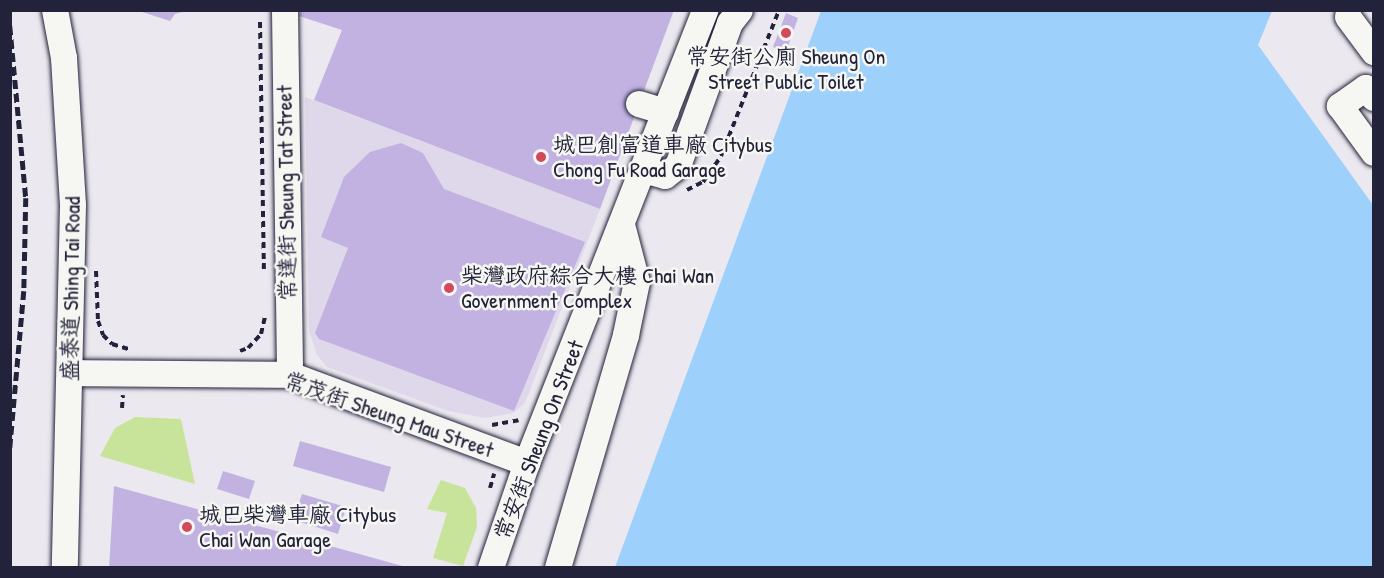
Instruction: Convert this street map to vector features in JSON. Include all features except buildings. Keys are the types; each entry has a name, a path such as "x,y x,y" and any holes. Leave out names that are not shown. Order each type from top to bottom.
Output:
{"street":[{"name":"盛泰道 Shing Tai Road","path":"55,10 64,58 73,205 65,567"},
{"name":"常安街 Sheung On Street","path":"491,567 527,463 705,10"},
{"path":"643,170 665,176 678,166 730,24 740,10"},
{"name":"常達街 Sheung Tat Street","path":"273,13 290,375"},
{"path":"1348,17 1374,52"},
{"path":"1374,98 1366,88 1340,106 1374,153"},
{"path":"639,104 666,112"},
{"path":"558,567 626,335 637,282 622,225"},
{"name":"常茂街 Sheung Mau Street","path":"70,373 290,375 527,463"}],"path":[{"path":"264,271 258,46 273,13"},
{"path":"96,268 98,321 103,334 111,344 137,350"},
{"path":"235,353 249,348 261,334 264,306"},
{"path":"487,425 509,425 524,418"}],"shaded area":[{"name":"柴灣政府綜合大樓 Chai Wan Government Complex","path":"305,97 600,209 529,393 524,404 513,413 485,418 448,411 327,367 317,355 309,331"}],"green space":[{"path":"135,417 181,419 195,484 100,456 115,428"},
{"path":"441,480 465,488 476,508 477,527 463,566 433,558 447,513 427,509"}],"water":[{"path":"821,11 1272,11 1258,45 1373,205 1373,567 615,567"}],"railway":[{"path":"10,26 26,198 24,291 10,448"}],"place":[{"name":"常安街公廁 Sheung On Street Public Toilet","path":"786,33"},
{"name":"城巴創富道車廠 Citybus Chong Fu Road Garage","path":"541,157"},
{"name":"柴灣政府綜合大樓 Chai Wan Government Complex","path":"449,288"},
{"name":"城巴柴灣車廠 Citybus Chai Wan Garage","path":"187,527"}]}
